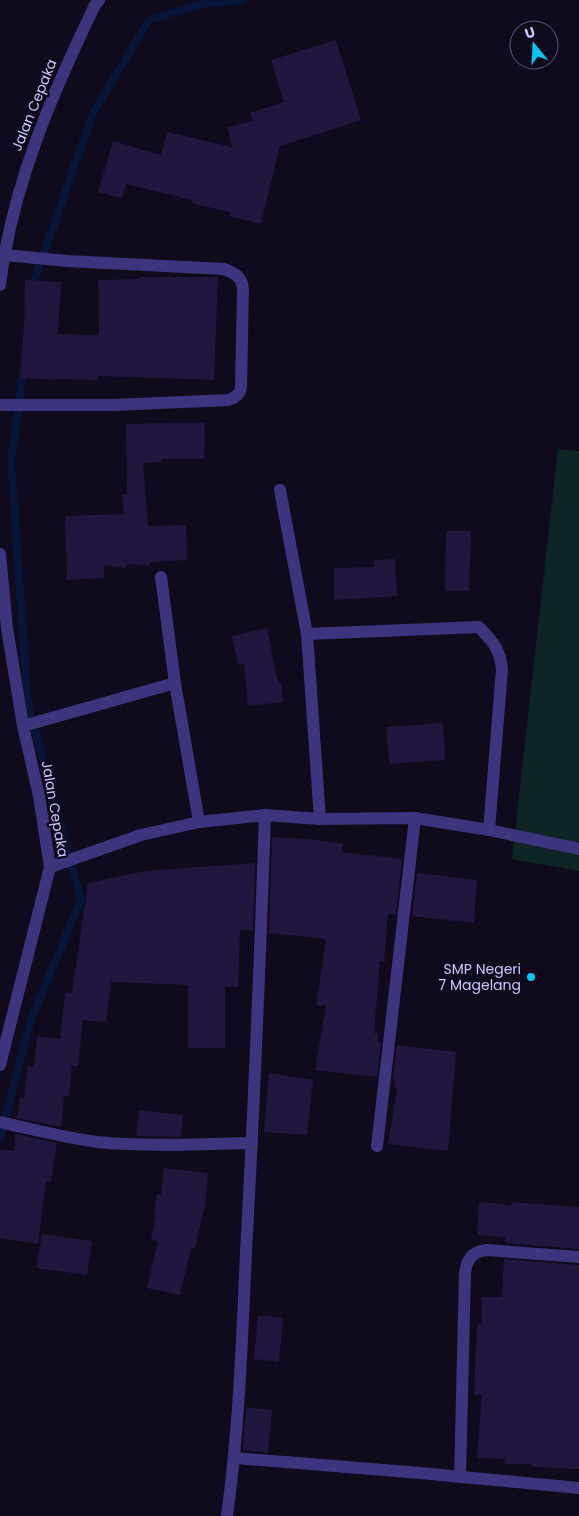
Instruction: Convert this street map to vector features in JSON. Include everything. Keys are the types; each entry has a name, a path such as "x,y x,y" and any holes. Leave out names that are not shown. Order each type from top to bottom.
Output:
{"street":[{"name":"Jalan Cepaka","path":"0,285 4,255 24,171 62,74 95,4 99,0"},
{"path":"0,405 114,405 229,400 237,396 241,387 243,289 240,277 234,272 224,269 68,261 4,255"},
{"path":"280,490 307,634 320,819"},
{"name":"Jalan Cepaka","path":"0,554 7,628 23,726 40,796 50,866 0,1065"},
{"path":"161,577 175,683 199,822"},
{"path":"307,634 479,627 485,633 498,648 502,670 490,830"},
{"path":"23,726 175,683"},
{"path":"227,1516 235,1458 252,1143 265,815"},
{"path":"50,866 141,835 199,822 265,815 320,819 415,818 490,830 579,849"},
{"path":"377,1146 415,818"},
{"path":"0,1122 73,1138 110,1143 146,1145 252,1143"},
{"path":"460,1477 466,1273 470,1257 478,1251 486,1250 579,1257"},
{"path":"235,1458 579,1488"}],"green space":[{"path":"558,449 579,451 579,871 512,859"}],"building":[{"path":"336,40 361,120 280,146 261,224 229,216 230,212 191,203 192,200 126,184 122,198 98,192 113,141 161,155 167,132 232,147 227,127 253,121 250,113 284,102 271,60"},
{"path":"140,277 218,277 214,380 98,376 98,380 20,378 25,280 61,282 58,334 99,335 98,280 140,279"},
{"path":"205,423 204,459 162,459 162,462 143,463 148,526 186,525 187,560 150,562 150,565 127,564 127,568 104,565 104,578 67,580 65,516 124,514 122,494 127,494 126,424"},
{"path":"446,531 471,531 469,591 445,591"},
{"path":"395,559 397,596 334,600 334,568 374,567 374,560"},
{"path":"267,628 278,683 281,682 283,702 248,706 244,664 238,665 232,636"},
{"path":"443,723 445,760 389,764 386,727"},
{"path":"272,837 309,839 343,844 342,852 402,859 396,914 388,914 384,962 380,961 374,1033 378,1033 378,1043 381,1043 377,1077 315,1070 326,1006 316,1005 326,939 269,933"},
{"path":"255,863 253,931 240,930 238,987 225,987 225,1048 188,1048 188,985 111,982 106,1022 83,1020 78,1066 72,1066 69,1096 64,1096 61,1127 17,1118 20,1098 24,1098 28,1066 34,1067 37,1036 60,1039 65,992 72,993 88,883 145,871"},
{"path":"417,873 477,880 474,923 412,916"},
{"path":"397,1045 456,1052 448,1151 388,1144 397,1089 394,1088 395,1079 393,1079"},
{"path":"269,1073 313,1080 307,1135 264,1132"},
{"path":"139,1110 183,1115 181,1137 136,1136"},
{"path":"15,1134 57,1143 51,1182 46,1182 38,1244 0,1238 0,1150 14,1151"},
{"path":"164,1168 208,1173 205,1205 195,1248 191,1248 180,1295 147,1288 158,1241 151,1240 156,1215 154,1214 157,1194 161,1195"},
{"path":"479,1202 511,1205 511,1202 579,1207 579,1249 505,1243 505,1237 477,1235"},
{"path":"42,1234 92,1241 87,1275 36,1268"},
{"path":"504,1259 579,1265 579,1469 532,1467 532,1464 504,1464 505,1459 477,1458 482,1395 474,1394 477,1324 482,1324 482,1297 502,1297"},
{"path":"258,1315 283,1318 279,1362 254,1359"},
{"path":"246,1407 272,1410 268,1453 243,1450"}],"waterway":[{"path":"32,291 93,113 149,20 202,4 243,0"},
{"path":"0,1138 31,1019 81,900 28,705 11,462 23,369"}],"place":[{"name":"SMP Negeri 7 Magelang","path":"531,977"}]}
